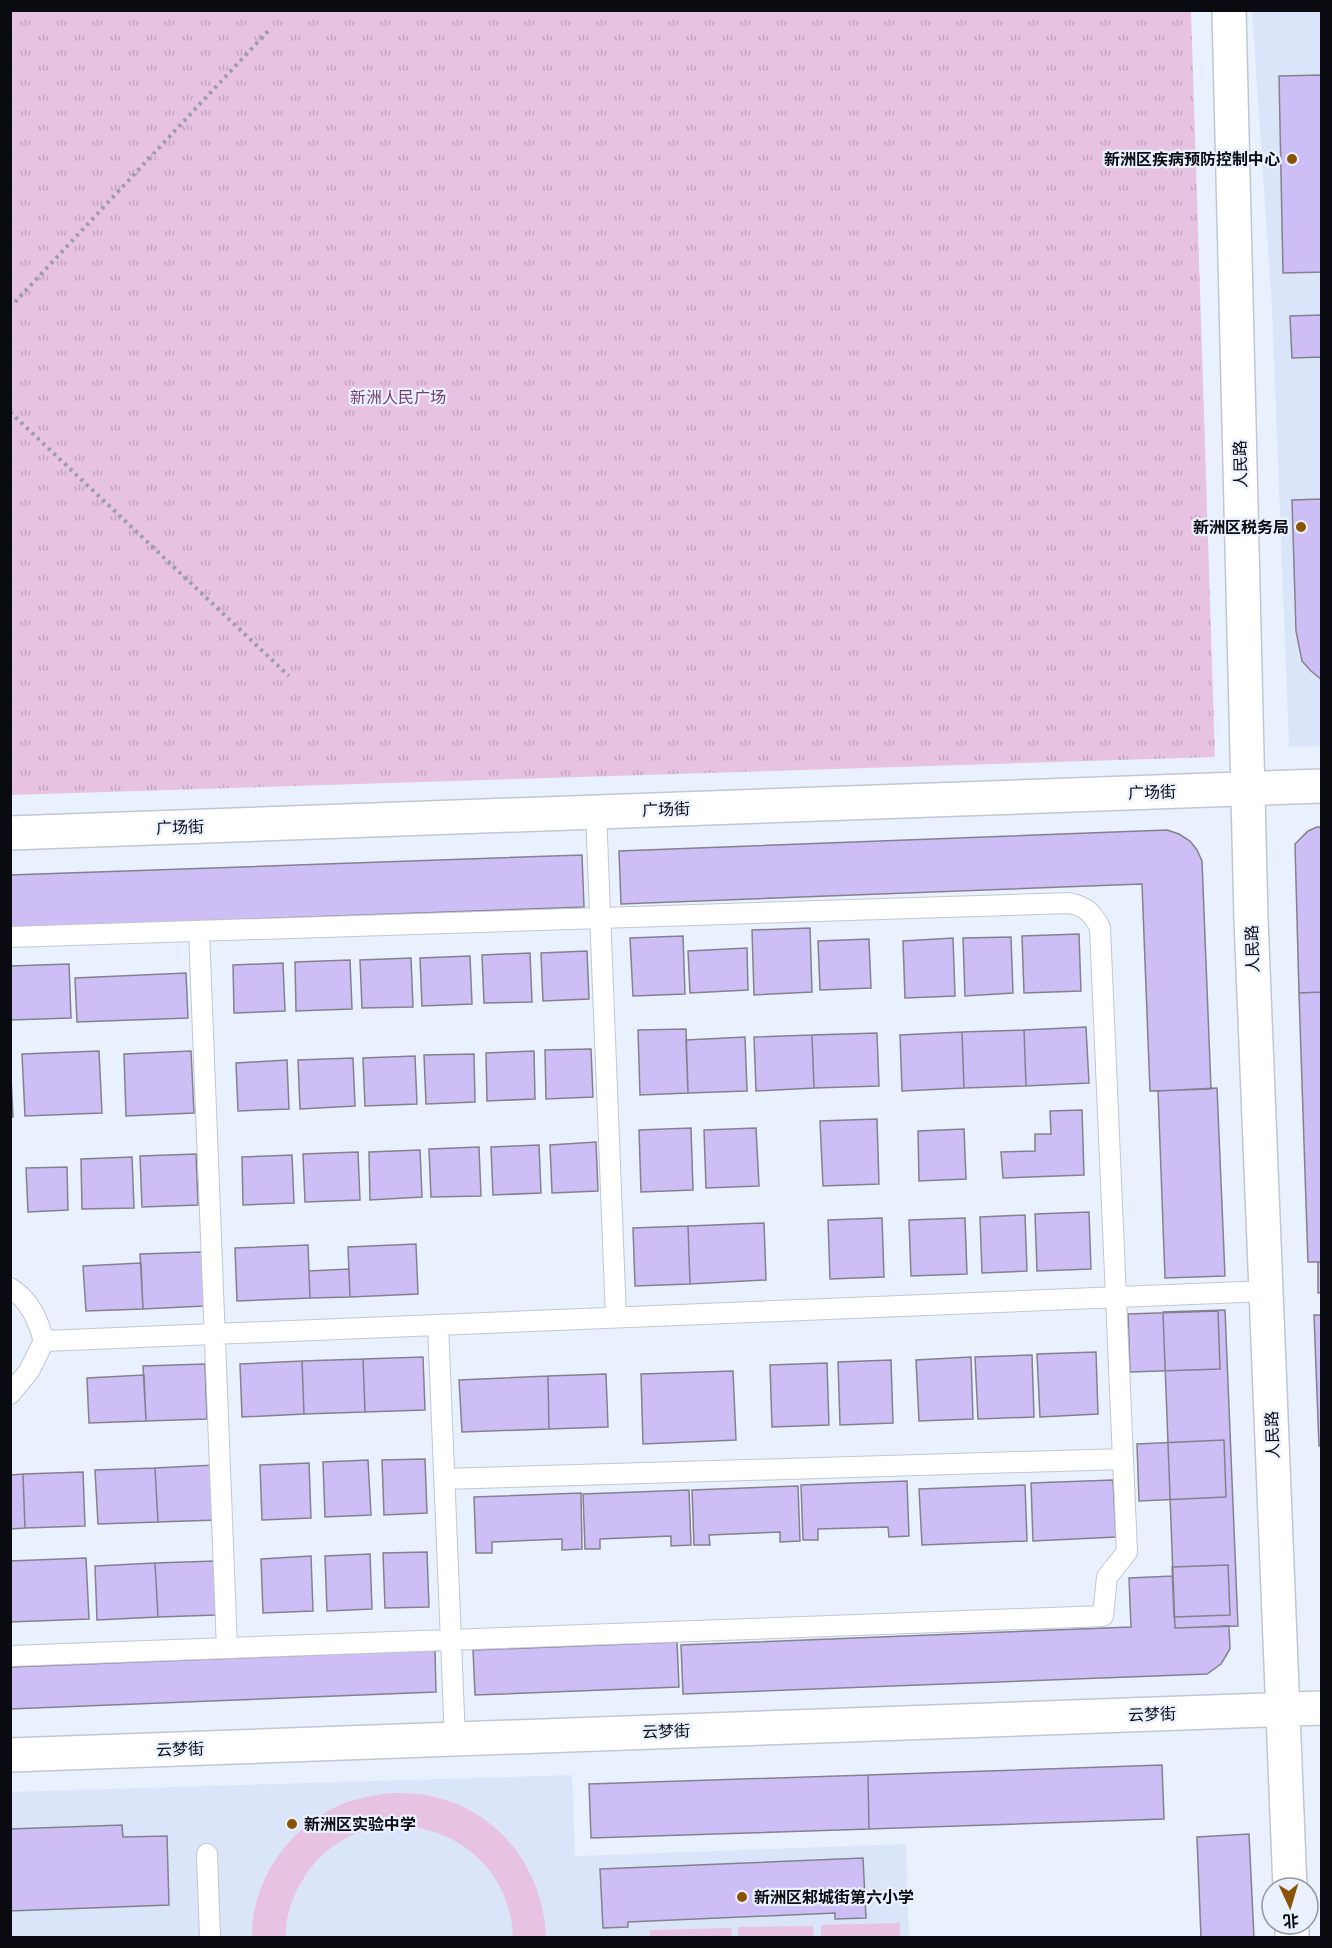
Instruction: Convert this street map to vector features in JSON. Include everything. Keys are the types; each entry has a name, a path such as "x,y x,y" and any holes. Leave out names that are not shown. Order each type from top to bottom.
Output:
{"street":[{"name":"人民路","path":"1228,10 1248,788 1290,1876"},
{"name":"广场街","path":"10,833 1322,786"},
{"name":"云梦街","path":"10,1755 1322,1708"}],"lane":[{"path":"596,812 616,1317"},
{"path":"10,937 1069,903 1079,905 1088,910 1100,928 1127,1552 1107,1577 1103,1616 10,1656"},
{"path":"200,931 227,1648"},
{"path":"10,1288 30,1306 39,1323 44,1341 29,1371 10,1394"},
{"path":"44,1341 1266,1291"},
{"path":"438,1325 455,1739"},
{"path":"444,1479 1123,1459"},
{"path":"207,1854 210,1938"}],"path":[{"path":"15,302 269,30"},
{"path":"10,411 289,676"}],"shaded area":[{"path":"1252,11 1321,11 1321,746 1289,747 1272,308"},
{"name":"新洲区实验中学","path":"572,1775 575,1856 906,1844 909,1937 11,1937 10,1792"}],"green space":[{"name":"新洲人民广场","path":"10,11 1191,11 1215,757 11,795"},
{"path":"391,1793 419,1794 446,1800 470,1810 491,1824 524,1862 543,1910 546,1937 513,1937 505,1898 486,1867 460,1844 427,1830 393,1826 358,1833 327,1851 302,1881 295,1894 288,1915 286,1937 252,1937 253,1916 258,1896 277,1857 290,1841 323,1813 354,1800"},
{"path":"900,1923 900,1937 821,1937 821,1925"},
{"path":"813,1926 814,1937 738,1937 738,1927"},
{"path":"731,1928 732,1937 650,1937 650,1930"}],"building":[{"path":"1322,75 1322,272 1283,273 1279,76"},
{"path":"1322,315 1322,357 1292,358 1290,316"},
{"path":"1322,499 1322,680 1302,661 1296,631 1292,500"},
{"path":"1322,827 1322,992 1299,993 1295,844 1308,831"},
{"path":"1167,830 1190,841 1202,861 1211,1089 1150,1091 1142,884 621,904 619,851"},
{"path":"582,855 584,907 10,928 10,875"},
{"path":"810,928 812,992 754,995 752,930"},
{"path":"1079,934 1081,991 1024,993 1022,936"},
{"path":"683,936 685,994 633,996 630,938"},
{"path":"1011,937 1013,993 965,996 963,938"},
{"path":"953,938 955,996 905,998 903,941"},
{"path":"869,939 871,988 820,990 818,941"},
{"path":"747,948 748,990 690,993 688,951"},
{"path":"587,951 589,999 543,1001 541,953"},
{"path":"530,953 532,1002 484,1003 482,955"},
{"path":"470,956 472,1004 422,1006 420,958"},
{"path":"411,958 413,1007 362,1008 360,960"},
{"path":"350,960 352,1009 296,1011 295,962"},
{"path":"283,963 285,1011 234,1013 233,965"},
{"path":"69,964 71,1018 10,1020 10,966"},
{"path":"186,973 188,1018 77,1022 75,978"},
{"path":"1322,992 1322,1262 1308,1262 1299,993"},
{"path":"1086,1027 1089,1083 1026,1086 1024,1030"},
{"path":"686,1029 688,1093 640,1095 638,1030"},
{"path":"1024,1030 1026,1086 964,1088 962,1032"},
{"path":"962,1032 964,1088 902,1091 900,1035"},
{"path":"877,1033 879,1086 814,1088 812,1035"},
{"path":"812,1035 814,1088 756,1091 754,1037"},
{"path":"745,1037 747,1091 688,1093 686,1040"},
{"path":"591,1049 593,1097 546,1099 545,1050"},
{"path":"99,1051 102,1113 25,1116 22,1054"},
{"path":"191,1051 194,1113 126,1116 124,1054"},
{"path":"534,1051 535,1099 487,1101 486,1053"},
{"path":"474,1054 475,1102 426,1104 424,1055"},
{"path":"415,1056 417,1104 365,1106 363,1058"},
{"path":"353,1058 355,1106 300,1109 298,1060"},
{"path":"10,1059 13,1117 10,1117"},
{"path":"287,1060 289,1109 238,1111 236,1063"},
{"path":"1217,1088 1225,1276 1165,1278 1158,1091"},
{"path":"1082,1110 1084,1175 1003,1178 1001,1152 1035,1151 1035,1134 1051,1134 1050,1111"},
{"path":"877,1119 879,1184 823,1186 820,1121"},
{"path":"691,1128 693,1190 641,1192 639,1130"},
{"path":"756,1128 759,1186 706,1188 704,1130"},
{"path":"964,1129 966,1179 919,1181 918,1131"},
{"path":"596,1142 598,1191 552,1193 550,1145"},
{"path":"539,1145 541,1193 493,1195 491,1147"},
{"path":"479,1147 481,1196 431,1197 429,1149"},
{"path":"420,1150 422,1197 370,1200 369,1152"},
{"path":"358,1152 360,1200 305,1202 303,1154"},
{"path":"196,1154 198,1205 142,1207 140,1156"},
{"path":"292,1155 294,1203 243,1205 242,1157"},
{"path":"132,1157 134,1208 82,1209 81,1159"},
{"path":"67,1167 68,1210 28,1212 26,1168"},
{"path":"1089,1212 1091,1269 1037,1271 1035,1214"},
{"path":"1025,1215 1027,1271 982,1273 980,1217"},
{"path":"882,1218 884,1277 830,1279 828,1220"},
{"path":"965,1218 967,1274 911,1276 909,1220"},
{"path":"764,1223 766,1280 690,1284 688,1226"},
{"path":"688,1226 690,1284 635,1286 633,1228"},
{"path":"416,1244 418,1294 350,1297 348,1247"},
{"path":"308,1245 310,1298 237,1301 235,1248"},
{"path":"202,1252 204,1306 143,1309 140,1254"},
{"path":"1318,1262 1322,1262 1322,1292 1318,1293"},
{"path":"141,1263 143,1309 86,1311 83,1266"},
{"path":"349,1269 350,1297 310,1298 309,1271"},
{"path":"1225,1310 1238,1626 1175,1628 1163,1312"},
{"path":"1218,1311 1220,1369 1130,1372 1128,1314"},
{"path":"1314,1315 1322,1315 1322,1446 1319,1446"},
{"path":"1096,1352 1098,1414 1040,1417 1037,1354"},
{"path":"1032,1355 1034,1417 978,1419 975,1357"},
{"path":"423,1357 425,1410 365,1412 363,1359"},
{"path":"971,1357 973,1419 919,1421 916,1360"},
{"path":"363,1359 365,1412 304,1414 302,1361"},
{"path":"891,1360 893,1423 840,1425 838,1362"},
{"path":"302,1361 304,1414 242,1417 240,1364"},
{"path":"827,1363 829,1425 772,1427 770,1365"},
{"path":"205,1364 207,1419 146,1421 143,1366"},
{"path":"733,1371 736,1440 643,1444 641,1374"},
{"path":"606,1374 608,1427 549,1429 548,1376"},
{"path":"144,1375 146,1421 89,1423 87,1378"},
{"path":"548,1376 549,1429 462,1432 459,1380"},
{"path":"1224,1440 1226,1497 1139,1501 1137,1444"},
{"path":"425,1459 427,1513 384,1515 382,1460"},
{"path":"368,1460 371,1515 325,1517 323,1462"},
{"path":"309,1463 311,1518 262,1520 260,1465"},
{"path":"215,1465 217,1520 158,1522 155,1468"},
{"path":"155,1468 158,1522 98,1524 95,1470"},
{"path":"83,1472 85,1526 25,1528 23,1474"},
{"path":"23,1474 25,1528 10,1529 10,1475"},
{"path":"1113,1480 1116,1537 1033,1541 1031,1483"},
{"path":"907,1481 909,1536 889,1537 888,1527 818,1529 818,1540 803,1540 801,1485"},
{"path":"1025,1485 1027,1541 922,1545 919,1489"},
{"path":"798,1486 800,1541 780,1542 780,1532 709,1535 710,1545 694,1545 692,1490"},
{"path":"689,1490 691,1545 671,1546 671,1536 600,1539 600,1549 585,1549 583,1494"},
{"path":"581,1493 582,1549 562,1550 562,1539 492,1542 492,1553 476,1553 474,1497"},
{"path":"427,1552 429,1607 385,1608 383,1553"},
{"path":"370,1554 372,1609 327,1611 325,1556"},
{"path":"311,1556 313,1611 263,1613 261,1559"},
{"path":"86,1558 89,1619 10,1622 10,1561"},
{"path":"215,1561 217,1615 158,1617 155,1563"},
{"path":"155,1563 158,1617 97,1620 95,1566"},
{"path":"1228,1565 1230,1615 1174,1617 1172,1567"},
{"path":"1173,1576 1175,1628 1229,1626 1230,1649 1221,1664 1207,1674 683,1694 681,1645 1131,1627 1129,1578"},
{"path":"677,1642 679,1687 475,1695 473,1650"},
{"path":"435,1650 436,1692 10,1709 10,1667"},
{"path":"1162,1765 1164,1819 869,1829 868,1775"},
{"path":"868,1775 869,1829 591,1838 589,1784"},
{"path":"122,1825 123,1837 167,1836 169,1905 10,1911 10,1829"},
{"path":"1249,1834 1254,1938 1201,1938 1197,1837"},
{"path":"863,1858 866,1918 835,1919 835,1913 628,1922 628,1927 603,1928 600,1869"}],"place":[{"name":"新洲区疾病预防控制中心","path":"1292,159"},
{"name":"新洲区税务局","path":"1301,527"},
{"name":"新洲区实验中学","path":"292,1824"},
{"name":"新洲区邾城街第六小学","path":"742,1897"}]}
